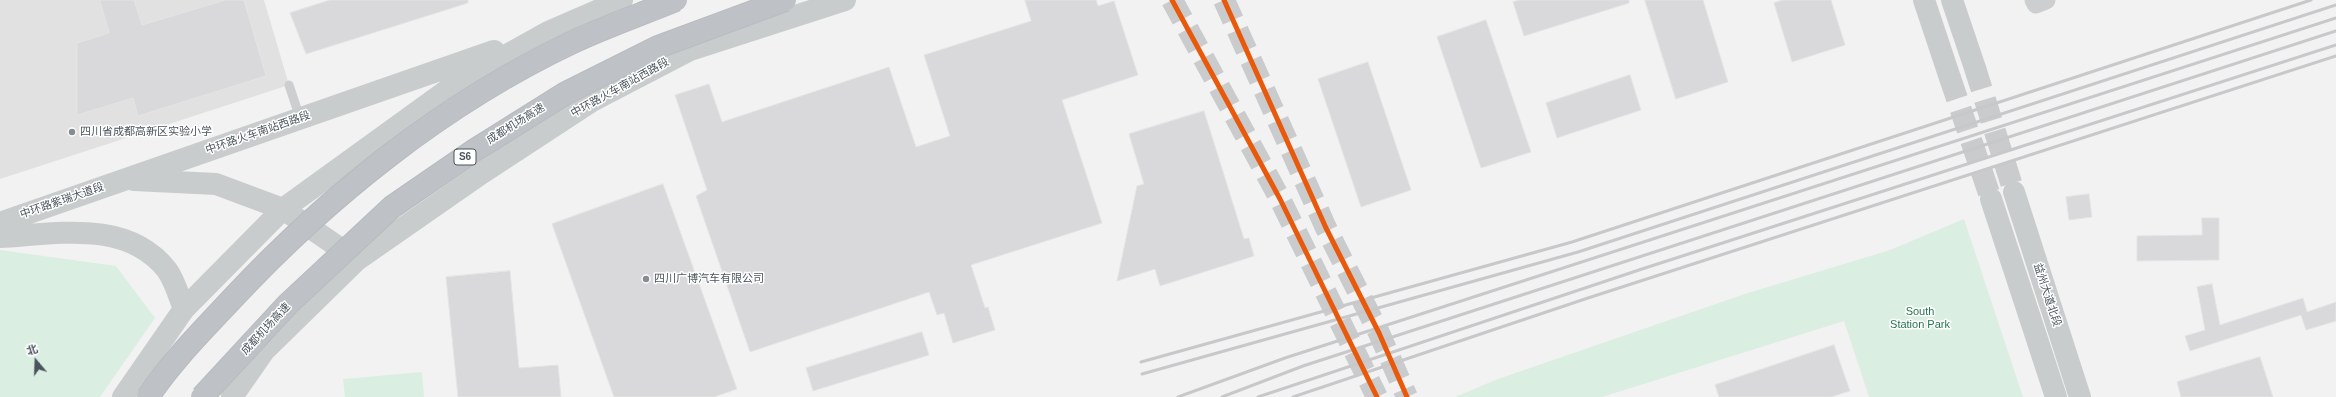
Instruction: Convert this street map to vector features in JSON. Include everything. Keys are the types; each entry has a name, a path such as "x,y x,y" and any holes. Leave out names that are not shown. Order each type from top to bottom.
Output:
{"highway":[{"path":"148,397 216,315 273,254 342,193 426,129 490,88 573,42 676,0"},
{"name":"成都机场高速","path":"202,397 288,304 392,207 475,150 566,93 658,47 785,0"}],"main road":[{"name":"中环路火车南站西路段","path":"123,180 548,32 622,0"},
{"name":"中环路火车南站西路段","path":"232,397 264,351 357,260 482,173 592,101 690,50 845,0"},
{"path":"1924,0 1950,78"},
{"path":"1952,0 1975,68"},
{"name":"中环路火车南站西路段","path":"123,397 184,309 283,209 460,81 548,32"},
{"path":"123,180 216,184 283,209 357,260"},
{"name":"中环路紫瑞大道段","path":"0,223 123,180"},
{"name":"益州大道北段","path":"2014,192 2080,397"},
{"path":"1991,199 2056,397"},
{"path":"0,237 84,232 115,236 150,252 167,271 184,309"}],"street":[{"path":"2034,0 2036,4 2046,0"}],"lane":[{"path":"289,86 300,118"}],"shaded area":[{"name":"四川省成都高新区实验小学","path":"0,0 264,0 289,85 0,179"}],"green space":[{"name":"South Station Park","path":"1964,219 2023,397 1869,397 1844,321 1602,397 1455,397 1498,379 1745,294 1890,250"},
{"path":"0,250 116,266 155,318 100,397 0,397"},
{"path":"422,372 424,397 345,397 343,379"}],"building":[{"path":"100,0 134,0 142,25 225,0 244,0 266,76 138,116 133,98 77,115 77,43 109,33"},
{"path":"330,0 468,0 468,3 306,54 290,13"},
{"path":"1025,0 1096,0 1098,6 1114,1 1138,75 1062,100 1102,223 971,265 985,308 988,307 995,330 953,343 944,313 937,315 929,292 750,352 696,196 707,190 675,95 709,84 722,122 889,67 916,147 950,136 924,55 1031,21"},
{"path":"1520,0 1629,0 1629,3 1524,36 1513,2"},
{"path":"1645,0 1703,0 1728,82 1676,99"},
{"path":"1783,0 1831,0 1845,45 1792,62 1774,3"},
{"path":"1486,20 1531,152 1481,168 1437,37"},
{"path":"1368,62 1411,190 1361,207 1318,79"},
{"path":"1630,75 1641,110 1557,138 1546,103"},
{"path":"1204,111 1244,239 1249,238 1254,256 1160,286 1155,269 1117,281 1137,186 1144,184 1129,134"},
{"path":"663,184 737,389 714,397 614,397 552,224"},
{"path":"2089,194 2092,217 2069,220 2066,197"},
{"path":"2202,218 2219,218 2219,260 2137,261 2137,236 2202,235"},
{"path":"510,271 519,368 558,365 561,397 458,397 446,277"},
{"path":"2212,284 2220,325 2303,298 2307,312 2336,302 2336,321 2306,330 2301,315 2190,351 2185,336 2205,330 2197,287"},
{"path":"922,332 929,355 813,391 806,368"},
{"path":"1834,345 1850,391 1831,397 1719,397 1715,385"},
{"path":"2260,357 2273,397 2181,397 2177,382"}],"tunnel":[{"path":"1172,0 1280,199 1377,397"},
{"path":"1224,0 1326,228 1379,333 1407,397"},
{"path":"1975,68 2014,192"},
{"path":"1950,78 1991,199"}],"railway":[{"path":"1141,362 1572,242 2311,0"},
{"path":"1142,374 1578,252 2336,5"},
{"path":"1178,397 1285,358 2336,18"},
{"path":"1222,397 1303,366 2336,31"},
{"path":"1258,397 1642,269 2336,45"},
{"path":"1293,397 1588,298 2336,56"}],"cycle path":[{"path":"1172,0 1280,199 1377,397"},
{"path":"1224,0 1326,228 1379,333 1407,397"}],"place":[{"name":"四川省成都高新区实验小学","path":"72,132"},
{"name":"四川广博汽车有限公司","path":"646,279"}]}
